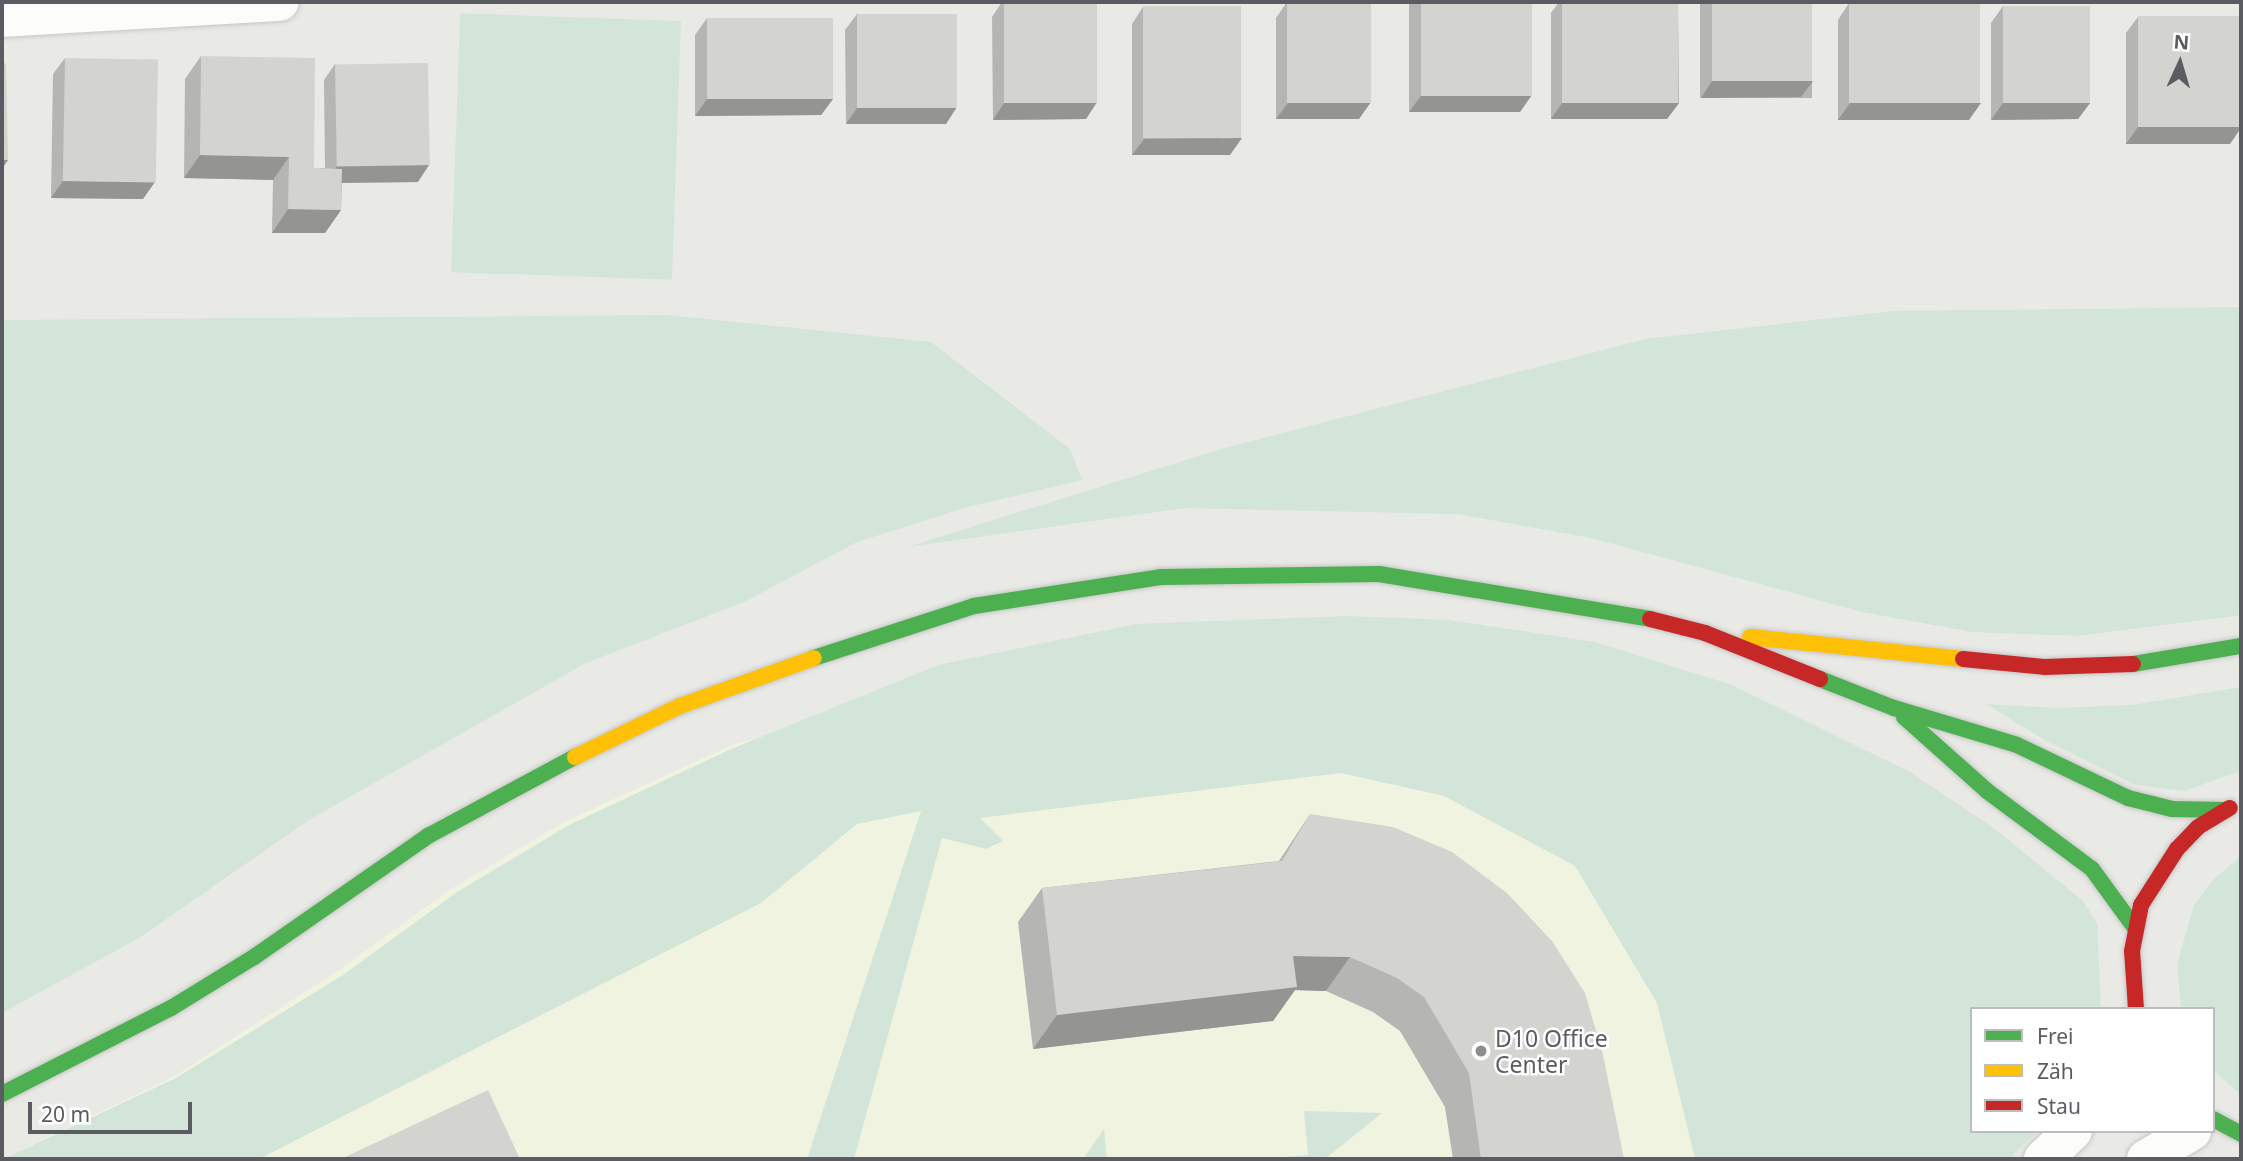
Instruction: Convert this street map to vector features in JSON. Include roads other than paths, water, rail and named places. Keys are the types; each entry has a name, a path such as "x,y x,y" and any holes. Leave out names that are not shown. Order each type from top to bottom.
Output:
{"main road":[{"path":"2,1094 171,1008 254,957 428,836 551,769 680,706 974,606 1162,577 1379,574 1533,595 1620,611 1705,633 1894,708 2017,745 2068,773 2147,804 2224,810"},
{"path":"1705,633 2044,667 2107,668 2241,646"},
{"path":"1894,708 1987,791 2092,869 2135,928"},
{"path":"2136,1007 2132,979 2135,928 2141,905 2177,849 2224,810 2241,803"},
{"path":"2215,1120 2241,1134"}],"street":[{"path":"2,18 281,2"},
{"path":"2043,1159 2071,1133"},
{"path":"2146,1159 2189,1133"}],"place":[{"name":"D10 Office Center","path":"1481,1051"}]}
